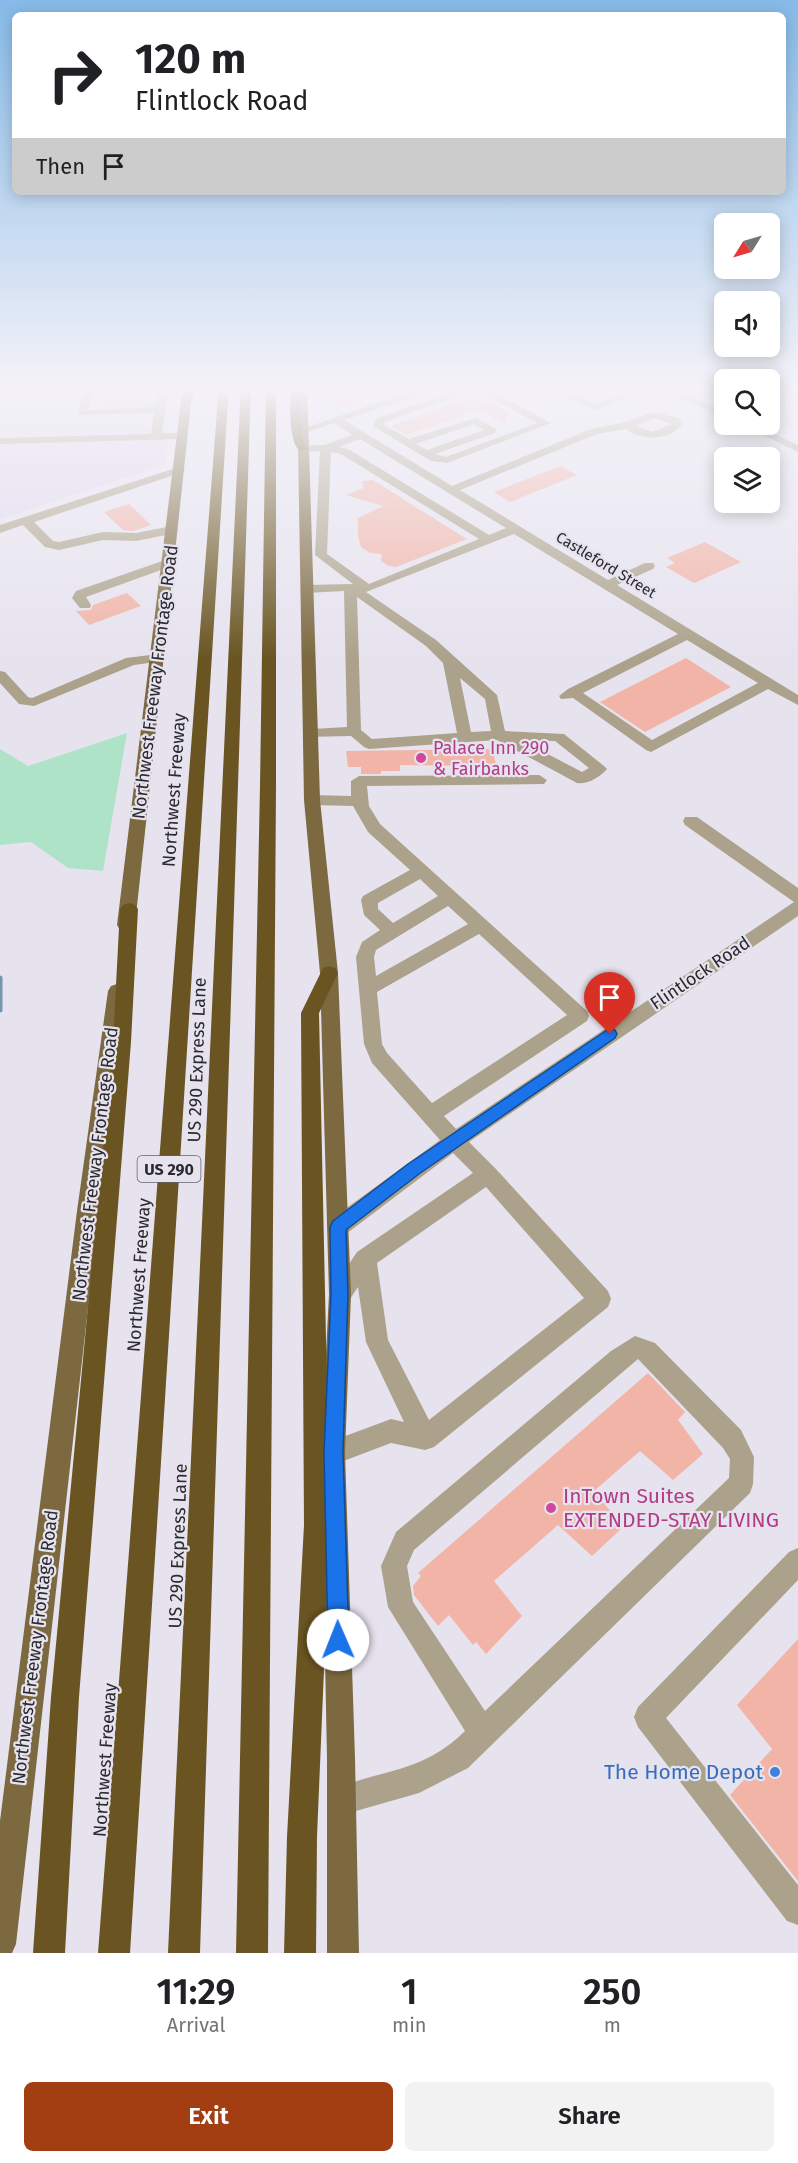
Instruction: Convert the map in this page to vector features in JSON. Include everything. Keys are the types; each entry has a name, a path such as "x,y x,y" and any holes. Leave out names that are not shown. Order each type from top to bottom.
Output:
{"highway":[{"name":"Northwest Freeway","path":"114,1953 219,476"},
{"name":"US 290 Express Lane","path":"184,1953 242,476"},
{"path":"252,1953 270,476"},
{"path":"49,1953 65,1697 122,1042 129,909"},
{"path":"300,1953 302,1837 317,1524 310,1013 329,973"}],"main road":[{"name":"Northwest Freeway Frontage Road","path":"0,1944 88,1211 129,909 177,476"},
{"path":"303,476 312,734 312,800 329,973 340,1294 333,1452 342,1800 343,1953"}],"street":[{"path":"2,526 159,476"},
{"path":"321,555 325,476"},
{"path":"385,476 489,540"},
{"name":"Castleford Street","path":"428,476 798,701"},
{"path":"451,490 486,476"},
{"path":"25,520 50,544 58,546 103,536 136,537 172,530"},
{"path":"305,551 321,555 368,589 515,529"},
{"path":"85,604 78,598 81,594 168,563"},
{"path":"607,585 649,566"},
{"path":"350,586 354,731"},
{"path":"306,589 350,586 431,643 492,698 499,735"},
{"path":"688,634 570,694 651,747 768,683"},
{"path":"0,675 24,700 34,702 131,662 158,658"},
{"path":"450,662 465,738"},
{"path":"312,734 354,731 369,744 499,735 559,737 599,769 582,779 499,735"},
{"path":"430,1114 580,1016 366,819 358,801 359,781 539,780"},
{"path":"312,800 358,801"},
{"path":"691,821 798,897"},
{"path":"392,932 370,911 369,900 421,871"},
{"path":"425,1438 600,1299 488,1174 454,1141 374,1050 365,957 368,947 450,897"},
{"name":"Flintlock Road","path":"338,1227 454,1141 798,907"},
{"path":"368,989 480,925"},
{"path":"567,1024 591,1047"},
{"path":"340,1294 364,1259 488,1174"},
{"path":"364,1259 377,1342 425,1438"},
{"path":"342,1800 419,1779 458,1758 741,1484 742,1457 732,1439 646,1351 635,1347 405,1541 394,1566 401,1607 483,1733"},
{"path":"333,1452 391,1431 425,1438"},
{"path":"798,1561 648,1717 798,1910"}],"shaded area":[{"path":"0,476 131,476 0,519"}],"green space":[{"path":"127,733 103,871 68,868 31,842 0,845 0,749 28,766"}],"building":[{"path":"534,476 574,476 510,502 494,492"},
{"path":"373,480 467,539 396,567 381,561 382,554 370,553 361,547 358,536 358,518 383,506 346,495 363,488 362,481"},
{"path":"129,504 151,525 133,531 123,530 104,512"},
{"path":"705,542 741,562 694,583 666,567 675,563 667,558"},
{"path":"127,593 141,606 89,625 76,611 91,610 93,605"},
{"path":"686,658 731,687 645,732 600,702"},
{"name":"Palace Inn 290 & Fairbanks","path":"493,749 496,766 400,765 400,771 381,771 381,774 361,774 361,767 348,767 346,751"},
{"name":"InTown Suites EXTENDED-STAY LIVING","path":"648,1373 685,1412 678,1420 703,1454 673,1480 640,1451 594,1491 623,1527 592,1556 558,1525 494,1581 522,1616 486,1654 476,1642 473,1645 449,1615 438,1626 414,1595 413,1586 421,1576 418,1573"},
{"name":"The Home Depot","path":"798,1639 798,1881 730,1795 772,1749 737,1705"}],"waterway":[{"path":"0,978 0,1010"}],"place":[{"name":"Palace Inn 290 & Fairbanks","path":"421,758"},
{"name":"InTown Suites EXTENDED-STAY LIVING","path":"551,1508"},
{"name":"The Home Depot","path":"775,1772"}],"route":[{"path":"338,1640 333,1452 340,1294 338,1227 414,1169 610,1034"}]}
